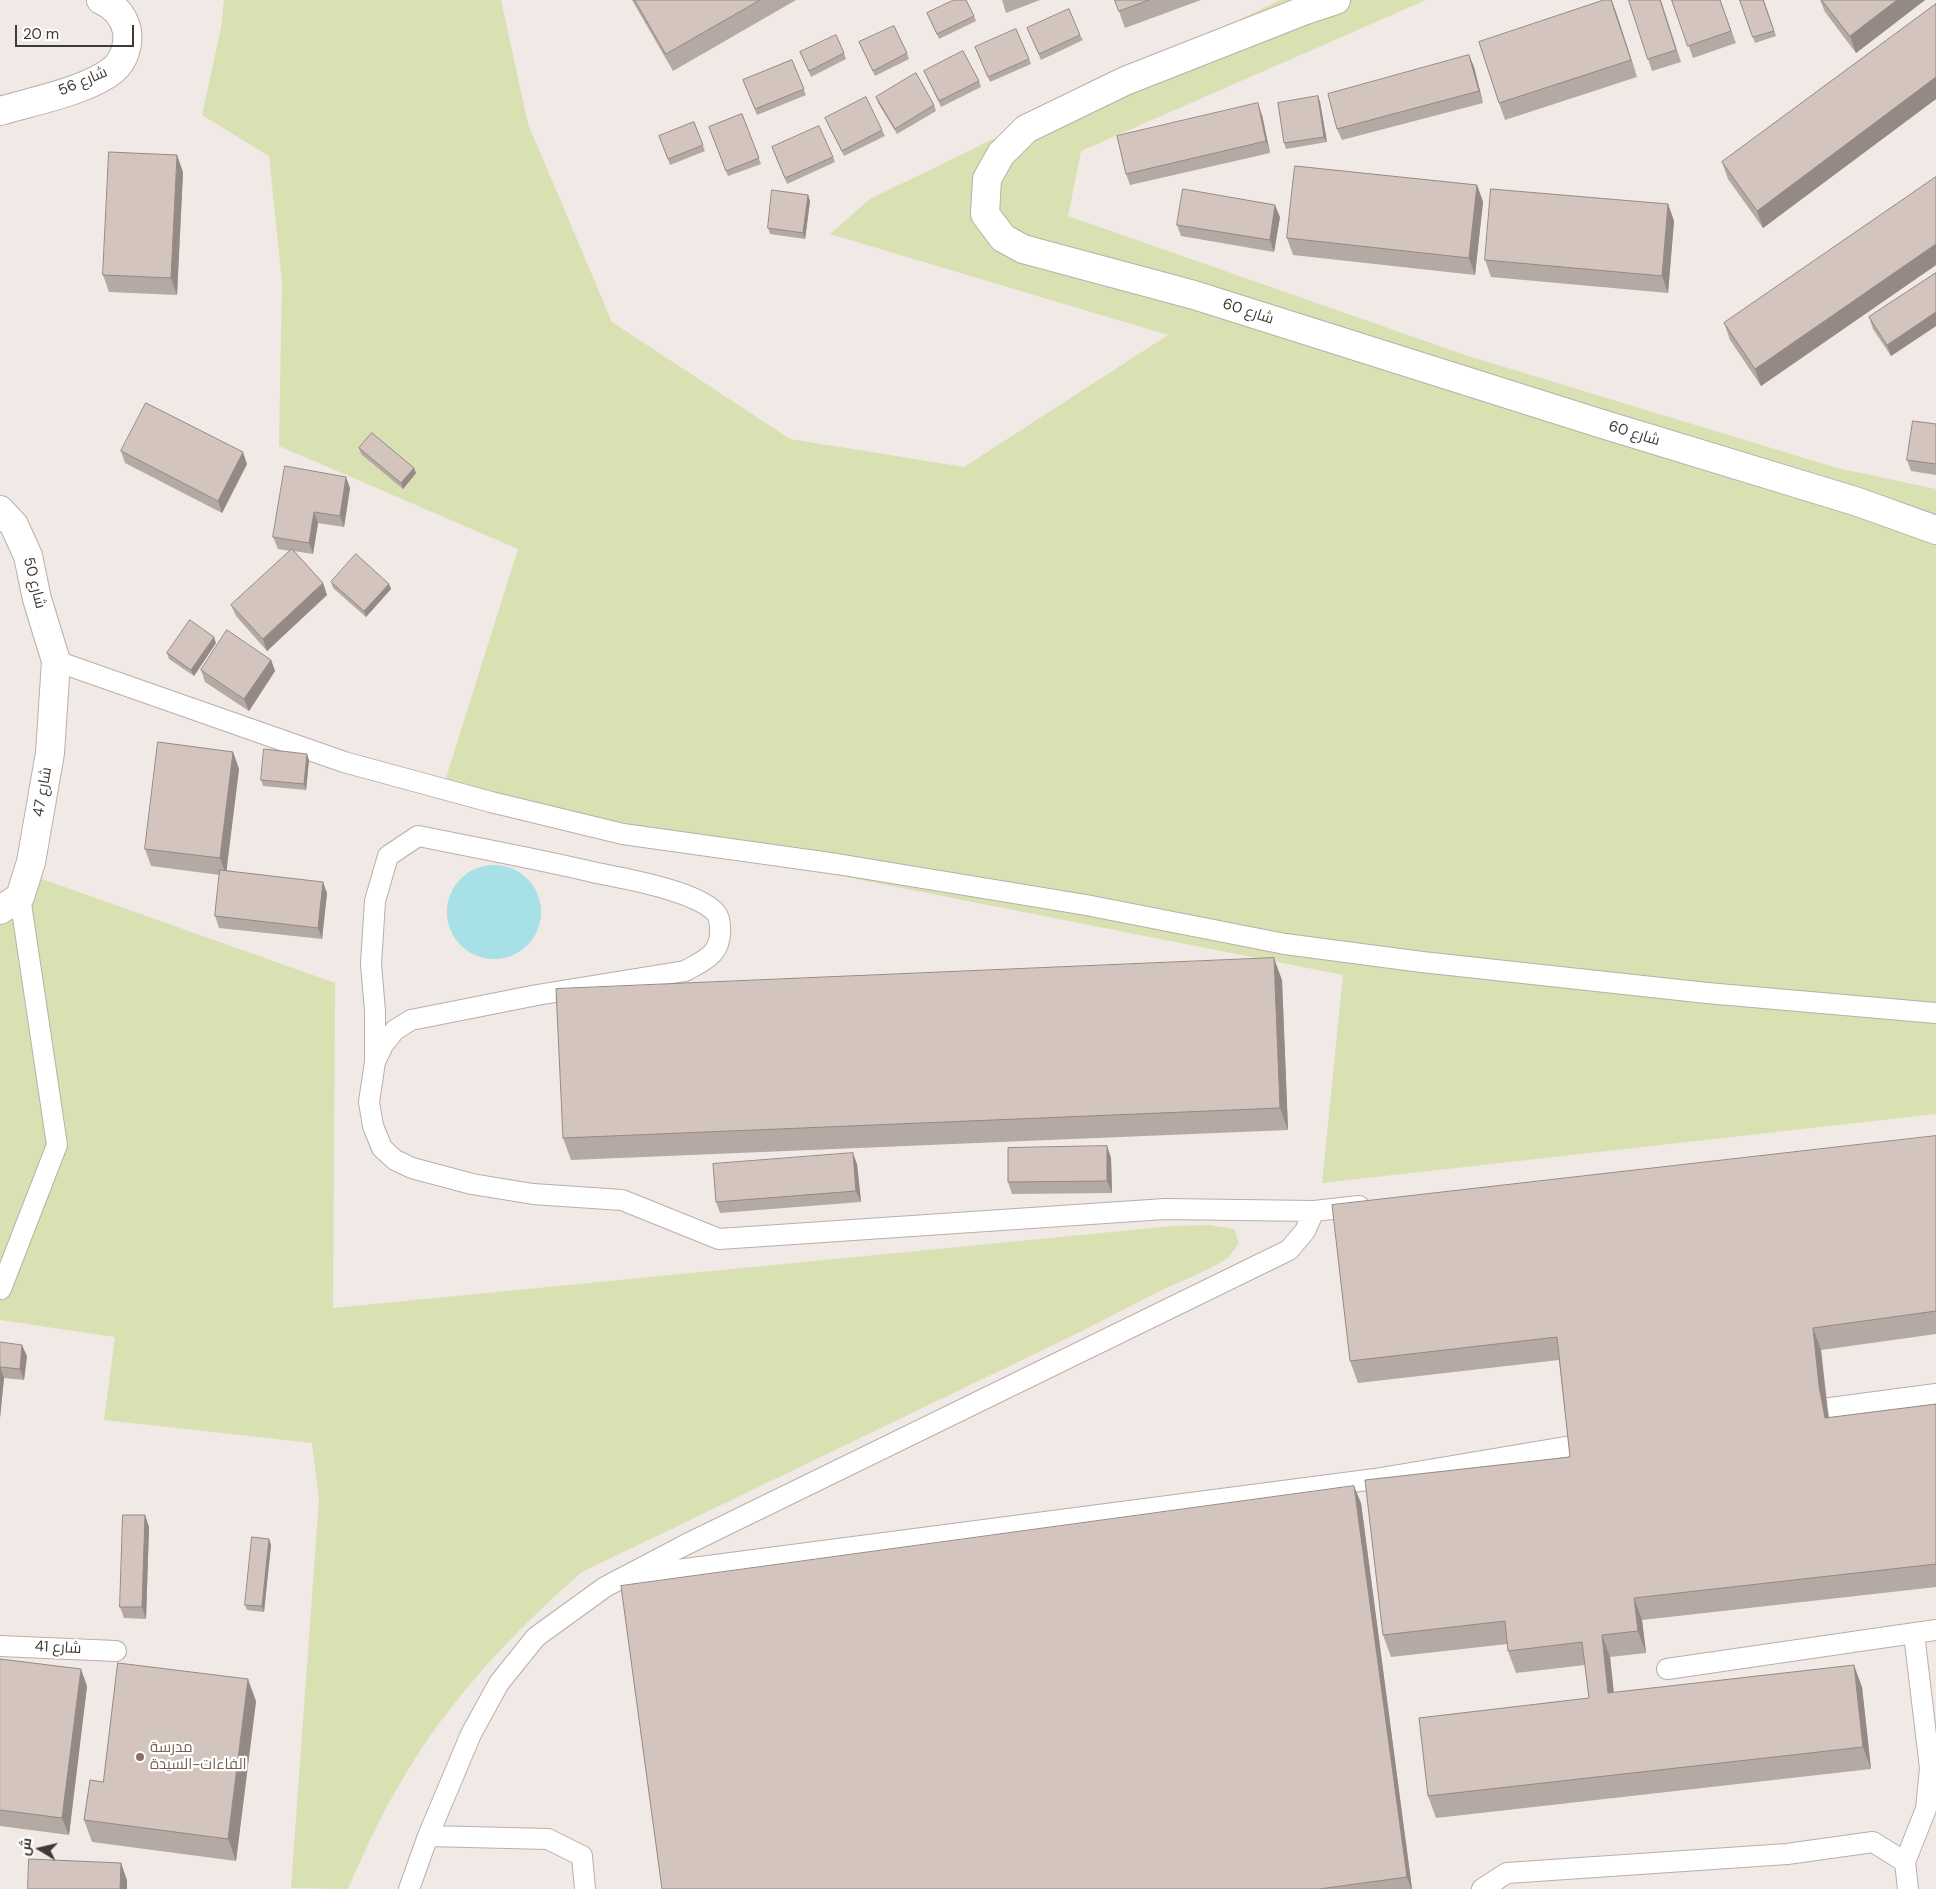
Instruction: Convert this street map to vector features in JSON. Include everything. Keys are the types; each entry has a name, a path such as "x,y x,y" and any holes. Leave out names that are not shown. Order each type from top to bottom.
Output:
{"street":[{"name":"شارع 56","path":"0,111 72,90 100,78 114,69 123,58 128,37 121,15 101,0"},
{"name":"شارع 60","path":"1336,0 1303,11 1125,81 1026,129 1001,154 987,179 985,214 1003,238 1023,249 1194,295 1599,423 1858,502 1936,530"},
{"name":"شارع 50","path":"0,510 14,525 28,556 37,600 56,661"},
{"name":"شارع 47","path":"10,904 31,862 50,753 56,661"}],"lane":[{"path":"56,661 344,762 491,802 623,834 837,864 1067,902 1295,945 1422,962 1707,993 1936,1013"},
{"path":"375,1062 383,1045 395,1030 411,1020 537,995 685,971 707,959 716,950 721,938 717,914 706,905 650,885 550,862 418,836 388,856 375,901 371,964 375,1011 375,1062 370,1102 373,1126 382,1148 395,1160 412,1168 472,1184 533,1194 622,1200 719,1239 1165,1210 1314,1211 1373,1205"},
{"path":"1,1289 58,1145 10,904"},
{"path":"409,1889 428,1836 471,1734 499,1683 536,1637 605,1587 624,1576 1289,1250 1305,1231 1314,1211"},
{"path":"1779,1415 1936,1394"},
{"path":"624,1576 1375,1479 1614,1439"},
{"path":"1667,1669 1936,1630"},
{"path":"1908,1889 1905,1862 1926,1809 1930,1768 1914,1634"},
{"name":"شارع 41","path":"0,1646 116,1651"},
{"path":"428,1836 548,1839 582,1856 585,1889"},
{"path":"1482,1889 1507,1873 1786,1854 1873,1842 1905,1862"}],"green space":[{"path":"224,0 501,0 528,124 612,322 790,439 964,467 1168,335 830,234 870,199 1280,0 1426,0 1081,151 1068,216 1465,355 1837,468 1936,489 1936,1114 1322,1183 1343,975 440,797 518,549 279,446 282,282 269,156 202,115 221,28"},
{"path":"42,879 335,983 333,1308 1173,1226 1209,1225 1234,1229 1239,1243 1228,1258 1209,1269 1162,1290 1080,1332 582,1572 531,1619 483,1669 440,1722 394,1793 348,1889 291,1888 319,1499 312,1443 104,1420 115,1337 0,1320 0,897"}],"water":[{"path":"494,865 512,869 527,879 537,894 541,912 537,930 527,945 512,955 494,959 476,955 461,945 451,930 447,912 451,894 461,879 476,869"}],"building":[{"path":"635,0 760,0 666,54"},
{"path":"954,0 966,0 974,16 937,34 927,13"},
{"path":"1115,0 1149,0 1119,11"},
{"path":"1604,0 1611,0 1631,60 1499,103 1479,42"},
{"path":"1629,0 1660,0 1676,50 1648,59"},
{"path":"1672,0 1720,0 1731,31 1688,46"},
{"path":"1740,0 1763,0 1774,31 1753,37"},
{"path":"1822,0 1897,0 1850,36"},
{"path":"1936,4 1936,77 1757,211 1722,162"},
{"path":"1069,9 1080,35 1039,54 1027,28"},
{"path":"894,26 907,53 873,71 859,42"},
{"path":"1016,29 1029,59 988,77 975,47"},
{"path":"836,35 844,53 809,71 800,52"},
{"path":"963,51 979,81 939,101 924,71"},
{"path":"1469,55 1479,91 1337,129 1328,94"},
{"path":"792,60 804,89 755,109 743,80"},
{"path":"916,73 934,105 895,129 876,97"},
{"path":"1318,96 1324,137 1284,143 1278,103"},
{"path":"866,97 882,130 842,151 825,118"},
{"path":"1258,103 1266,141 1126,174 1117,136"},
{"path":"742,114 759,158 726,171 709,127"},
{"path":"694,122 703,145 668,159 659,136"},
{"path":"819,126 833,157 785,178 772,147"},
{"path":"109,152 177,155 171,278 103,275"},
{"path":"1295,166 1477,185 1469,258 1287,238"},
{"path":"1936,177 1936,244 1755,369 1724,323"},
{"path":"1183,189 1275,205 1270,240 1177,225"},
{"path":"1491,189 1668,204 1662,276 1485,260"},
{"path":"772,190 808,195 803,233 768,228"},
{"path":"1936,273 1936,312 1887,345 1869,317"},
{"path":"146,403 243,452 218,501 121,451"},
{"path":"1913,421 1936,424 1936,464 1907,460"},
{"path":"372,433 414,468 401,483 359,448"},
{"path":"285,466 346,477 340,516 314,512 309,543 273,537"},
{"path":"292,549 323,583 263,639 231,605"},
{"path":"356,554 389,584 364,611 331,582"},
{"path":"190,620 214,637 191,670 167,653"},
{"path":"227,630 271,660 244,699 201,670"},
{"path":"158,742 233,752 220,858 145,849"},
{"path":"264,749 307,754 304,784 261,780"},
{"path":"220,870 323,882 318,928 215,916"},
{"path":"1274,958 1280,1108 563,1138 556,989"},
{"path":"1936,1136 1936,1311 1813,1328 1819,1386 1825,1418 1936,1404 1936,1564 1634,1598 1638,1631 1602,1635 1608,1693 1854,1665 1863,1747 1428,1796 1419,1718 1589,1698 1582,1642 1508,1651 1505,1621 1383,1635 1365,1480 1570,1457 1557,1337 1350,1361 1332,1205"},
{"path":"1107,1146 1107,1181 1008,1182 1008,1148"},
{"path":"853,1153 856,1191 716,1202 713,1164"},
{"path":"0,1342 22,1345 20,1369 0,1367"},
{"path":"1354,1486 1407,1877 1319,1889 662,1889 621,1586"},
{"path":"123,1515 145,1515 142,1607 120,1607"},
{"path":"252,1537 269,1539 262,1606 245,1605"},
{"path":"0,1659 81,1669 62,1818 0,1810"},
{"path":"118,1663 248,1679 228,1839 84,1820 90,1780 103,1782"},
{"path":"29,1859 121,1863 120,1889 28,1889"}],"place":[{"name":"مدرسة الفاءات-السيدة","path":"140,1757"}]}
